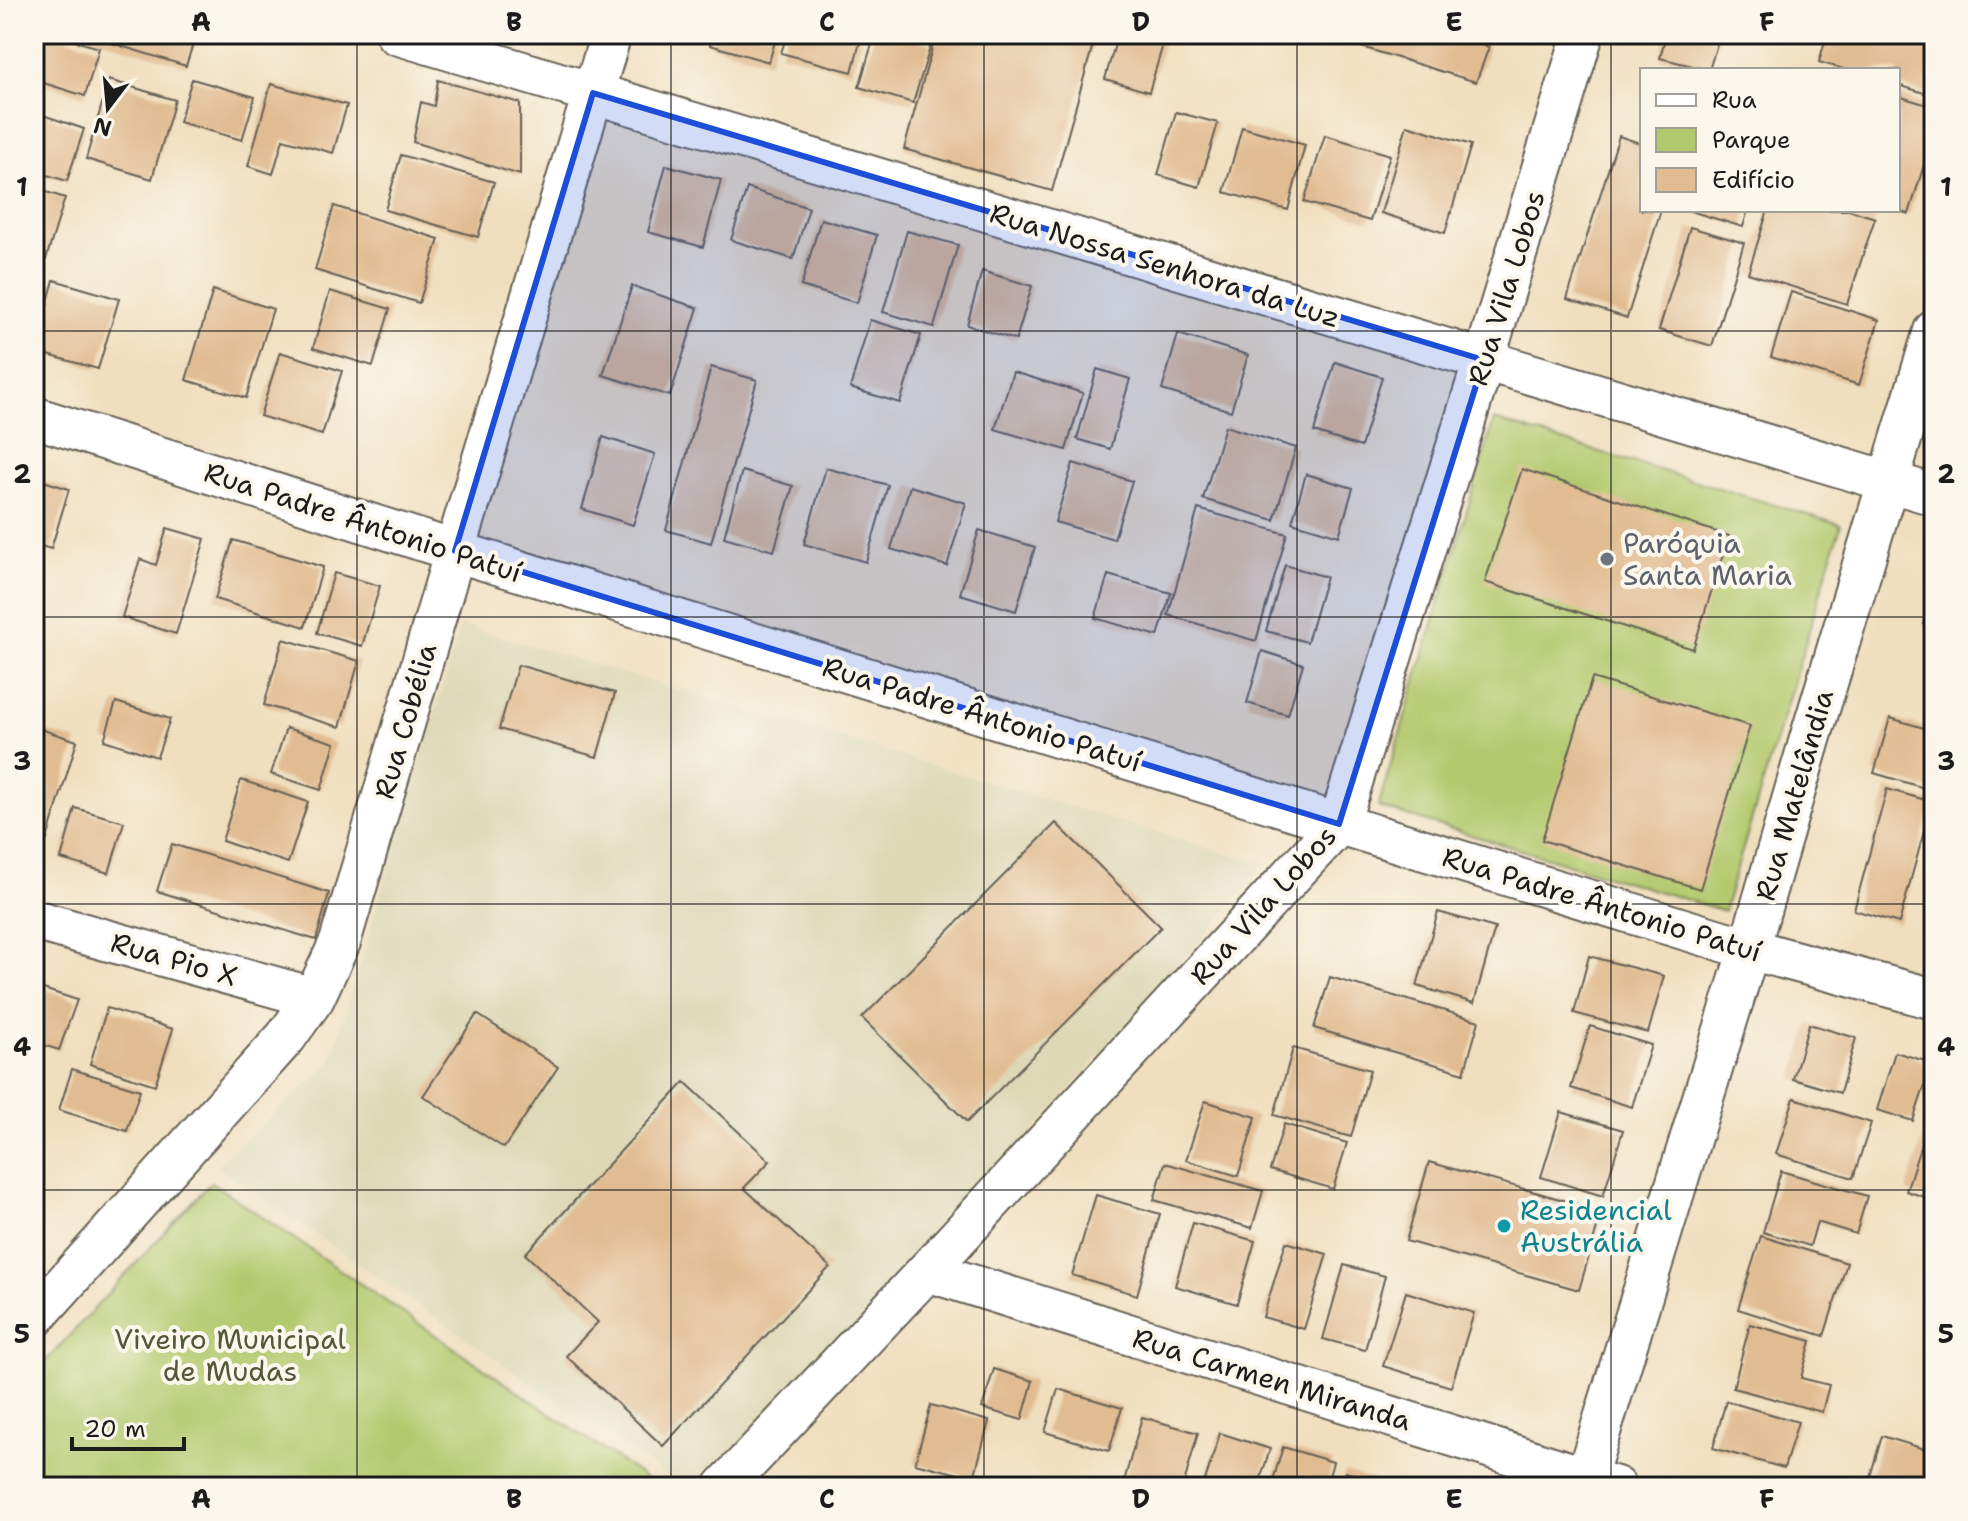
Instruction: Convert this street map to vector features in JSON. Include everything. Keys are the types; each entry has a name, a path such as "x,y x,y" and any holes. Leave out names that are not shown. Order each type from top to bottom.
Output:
{"street":[{"name":"Rua Nossa Senhora da Luz","path":"396,34 1934,495"},
{"name":"Rua Cobélia","path":"34,1318 286,1037 314,998 340,942 611,34"},
{"name":"Rua Vila Lobos","path":"724,1487 1339,824 1583,34"},
{"name":"Rua Matelândia","path":"1595,1484 1810,739 1934,331"},
{"name":"Rua Padre Ântonio Patuí","path":"34,417 455,551 1339,824 1749,949 1934,999"},
{"name":"Rua Pio X","path":"34,920 314,998"},
{"name":"Rua Carmen Miranda","path":"927,1271 1595,1484"}],"highlighted area":[{"path":"593,93 1484,360 1339,824 455,551"}],"shaded area":[{"path":"461,625 1266,865 723,1487 683,1487 216,1166 330,1064"}],"green space":[{"path":"1494,420 1841,525 1724,911 1378,807"},
{"name":"Viveiro Municipal de Mudas","path":"211,1182 658,1487 34,1487 34,1374"}],"building":[{"path":"34,34 52,34 99,48 85,96 34,80"},
{"path":"82,34 196,34 186,66"},
{"path":"713,34 777,34 769,62 710,45"},
{"path":"787,34 862,34 852,72 781,53"},
{"path":"875,34 900,34 931,44 913,103 859,87"},
{"path":"936,34 1096,34 1052,191 904,149"},
{"path":"1118,34 1166,34 1149,92 1105,79"},
{"path":"1352,34 1449,34 1489,47 1476,82 1349,43"},
{"path":"1666,34 1720,34 1710,68 1660,58"},
{"path":"1827,34 1922,34 1934,38 1934,96 1900,86 1900,68 1840,68 1819,62"},
{"path":"192,79 255,97 242,140 179,122"},
{"path":"109,80 175,100 152,179 86,159"},
{"path":"438,80 520,103 520,175 413,142 421,102 434,106"},
{"path":"271,84 347,105 333,153 283,139 273,174 248,166"},
{"path":"1900,97 1934,107 1934,132 1909,214 1900,212"},
{"path":"34,112 84,129 67,181 34,171"},
{"path":"1176,112 1218,123 1199,187 1158,175"},
{"path":"1407,125 1471,145 1445,233 1381,213"},
{"path":"1242,127 1305,145 1288,210 1224,192"},
{"path":"1325,135 1390,155 1370,221 1304,202"},
{"path":"1619,136 1640,143 1640,212 1660,212 1627,318 1567,299"},
{"path":"401,155 494,182 478,237 385,210"},
{"path":"666,165 721,180 703,247 648,232"},
{"path":"34,188 65,198 42,272 34,269"},
{"path":"747,188 809,208 793,259 731,240"},
{"path":"334,206 439,239 419,303 315,270"},
{"path":"1694,212 1747,212 1743,227"},
{"path":"1767,212 1856,212 1875,218 1847,304 1748,273"},
{"path":"821,219 877,235 857,303 801,286"},
{"path":"1690,227 1744,243 1712,346 1659,330"},
{"path":"907,231 958,245 934,327 883,312"},
{"path":"982,271 1032,286 1016,340 967,325"},
{"path":"54,280 119,299 98,369 34,351"},
{"path":"632,286 698,308 670,396 603,375"},
{"path":"213,290 273,309 246,398 186,380"},
{"path":"330,291 390,309 373,366 313,348"},
{"path":"1791,292 1879,320 1859,385 1771,357"},
{"path":"870,320 921,335 900,403 850,388"},
{"path":"1178,334 1248,355 1231,411 1162,390"},
{"path":"280,352 342,371 322,435 260,416"},
{"path":"1335,362 1382,377 1361,447 1314,432"},
{"path":"711,367 757,380 711,543 666,530"},
{"path":"1097,369 1130,379 1110,449 1077,439"},
{"path":"1013,372 1083,393 1066,450 995,429"},
{"path":"1225,426 1296,448 1274,520 1203,499"},
{"path":"603,437 655,454 633,525 582,509"},
{"path":"1073,463 1132,481 1114,539 1055,522"},
{"path":"826,468 888,485 866,562 804,544"},
{"name":"Paróquia Santa Maria","path":"1522,469 1729,536 1693,649 1485,582"},
{"path":"742,471 793,486 774,551 724,537"},
{"path":"1306,474 1353,488 1339,536 1292,522"},
{"path":"34,478 69,489 51,549 34,544"},
{"path":"910,486 966,503 947,566 891,549"},
{"path":"1198,509 1287,534 1256,641 1168,615"},
{"path":"167,528 205,539 176,634 122,617 140,559 156,565"},
{"path":"979,530 1035,547 1016,611 960,594"},
{"path":"233,540 323,567 305,627 215,599"},
{"path":"1285,565 1326,577 1307,642 1266,631"},
{"path":"334,573 380,586 362,646 317,633"},
{"path":"1108,575 1171,593 1158,636 1095,618"},
{"path":"1934,595 1934,627 1924,624"},
{"path":"283,639 359,661 340,727 264,705"},
{"path":"1262,651 1303,664 1288,715 1247,703"},
{"path":"518,665 615,693 597,757 499,729"},
{"path":"1592,678 1750,726 1700,889 1542,840"},
{"path":"116,702 170,719 157,757 104,740"},
{"path":"1890,718 1934,731 1934,779 1931,790 1874,773"},
{"path":"34,727 77,741 43,852 34,849"},
{"path":"286,728 335,743 321,790 271,774"},
{"path":"241,780 308,802 288,863 222,841"},
{"path":"1887,789 1932,802 1899,923 1854,910"},
{"path":"75,808 124,822 109,873 61,859"},
{"path":"1056,823 1161,927 967,1122 862,1018"},
{"path":"172,844 329,893 316,940 157,891"},
{"path":"1438,912 1495,928 1474,1003 1417,986"},
{"path":"1589,956 1664,976 1648,1033 1574,1013"},
{"path":"1330,977 1479,1021 1464,1073 1314,1028"},
{"path":"34,986 77,1000 59,1050 34,1042"},
{"path":"107,1008 173,1029 155,1085 90,1064"},
{"path":"477,1014 558,1067 504,1148 423,1096"},
{"path":"1809,1024 1856,1038 1840,1093 1793,1079"},
{"path":"1590,1026 1651,1045 1632,1107 1571,1088"},
{"path":"1293,1048 1370,1070 1351,1137 1274,1115"},
{"path":"1895,1052 1932,1063 1913,1121 1877,1110"},
{"path":"72,1069 140,1090 127,1131 59,1110"},
{"path":"685,1082 770,1161 744,1188 830,1267 663,1446 566,1356 598,1322 525,1254"},
{"path":"1794,1098 1871,1123 1853,1178 1776,1154"},
{"path":"1205,1101 1256,1117 1238,1176 1186,1160"},
{"path":"1561,1112 1623,1130 1603,1196 1541,1177"},
{"path":"1284,1124 1347,1143 1333,1189 1270,1170"},
{"path":"1927,1126 1934,1128 1934,1200 1906,1191"},
{"name":"Residencial Austrália","path":"1429,1162 1602,1211 1579,1290 1406,1241"},
{"path":"1165,1163 1263,1191 1252,1228 1154,1200"},
{"path":"1781,1171 1867,1196 1856,1234 1817,1222 1810,1246 1763,1232"},
{"path":"1096,1195 1160,1214 1137,1295 1072,1275"},
{"path":"1193,1223 1255,1241 1237,1304 1175,1286"},
{"path":"1761,1236 1847,1263 1824,1336 1738,1309"},
{"path":"1286,1242 1327,1254 1304,1329 1263,1317"},
{"path":"1344,1265 1385,1276 1365,1350 1323,1339"},
{"path":"1406,1292 1474,1313 1451,1387 1383,1366"},
{"path":"1750,1324 1811,1341 1801,1378 1829,1385 1822,1412 1733,1388"},
{"path":"994,1369 1033,1381 1022,1420 982,1408"},
{"path":"1058,1389 1122,1408 1109,1451 1045,1432"},
{"path":"1726,1401 1798,1422 1784,1468 1713,1448"},
{"path":"931,1405 989,1421 974,1478 915,1463"},
{"path":"1142,1417 1198,1433 1183,1487 1123,1485"},
{"path":"1220,1433 1270,1449 1258,1487 1203,1487"},
{"path":"1882,1436 1934,1452 1926,1477 1934,1480 1934,1487 1867,1487"},
{"path":"1283,1447 1333,1462 1326,1487 1271,1487"},
{"path":"1345,1472 1394,1486 1394,1487 1341,1487"}],"place":[{"name":"Paróquia Santa Maria","path":"1607,559"},
{"name":"Residencial Austrália","path":"1504,1226"}]}
